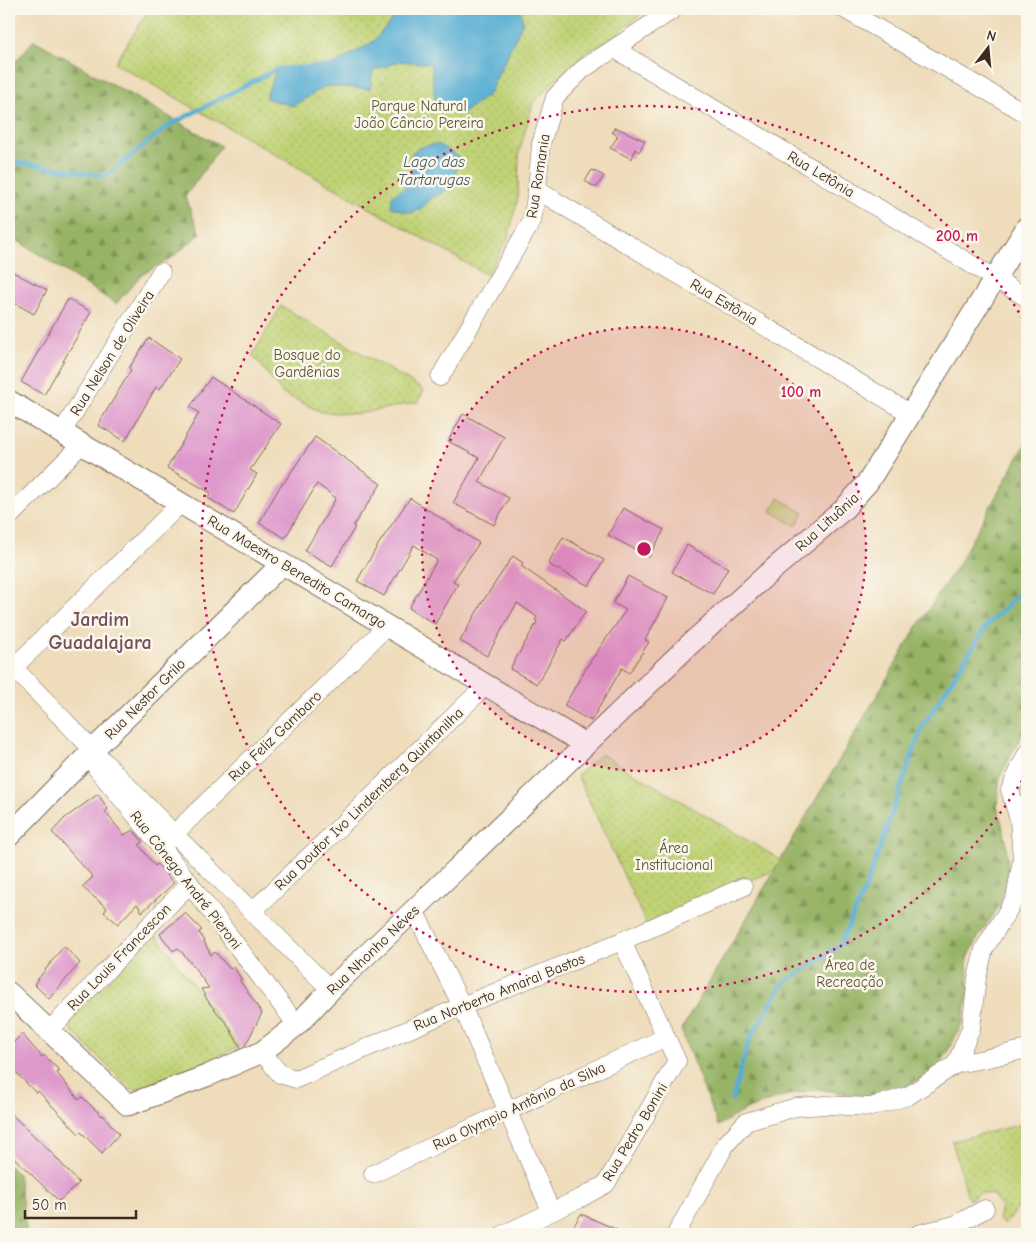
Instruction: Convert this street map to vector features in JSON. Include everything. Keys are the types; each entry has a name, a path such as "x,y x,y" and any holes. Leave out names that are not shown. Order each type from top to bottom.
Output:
{"street":[{"name":"Rua Romania","path":"440,377 532,222 541,144 555,97 583,69 673,9"},
{"path":"844,9 1027,114"},
{"name":"Rua Letônia","path":"615,49 1027,298"},
{"name":"Rua Estônia","path":"537,190 911,414"},
{"name":"Rua Lituânia","path":"585,744 715,620 843,510 868,482 1027,227"},
{"name":"Rua Nelson de Oliveira","path":"62,432 161,272"},
{"name":"Rua Maestro Benedito Camargo","path":"9,401 585,744"},
{"path":"9,517 82,444"},
{"path":"11,665 181,503"},
{"name":"Rua Nestor Grilo","path":"9,836 90,753 282,564"},
{"name":"Rua Feliz Gambaro","path":"168,840 387,626"},
{"name":"Rua Cônego André Pieroni","path":"11,665 79,734 90,753 168,840 253,911 331,990"},
{"name":"Rua Doutor Ivo Lindemberg Quintanilha","path":"253,911 485,686"},
{"name":"Rua Nhonho Neves","path":"48,1032 128,1105 209,1075 262,1052 297,1025 585,744"},
{"path":"956,1064 971,1028 977,978 984,949 1021,898 1022,859 1019,820 1010,790 1027,753"},
{"name":"Rua Cônego André Pieroni","path":"168,840 190,883 297,1025"},
{"name":"Rua Louis Francescon","path":"48,1032 190,883"},
{"name":"Rua Norberto Amaral Bastos","path":"262,1052 280,1074 296,1079 462,1006 622,941 742,887"},
{"path":"414,910 462,1006 551,1211"},
{"path":"622,941 666,1037"},
{"path":"9,993 48,1032"},
{"name":"Rua Pedro Bonini","path":"504,1234 579,1199 606,1184 677,1061 666,1037"},
{"name":"Rua Olympio Antônio da Silva","path":"373,1174 666,1037"},
{"path":"676,1234 726,1144 746,1122 796,1107 825,1105 871,1107 908,1096 956,1064 1027,1049"},
{"path":"918,1234 955,1224 985,1209"}],"green space":[{"name":"Parque Natural João Câncio Pereira","path":"149,9 647,9 618,33 569,65 533,103 519,153 518,197 508,239 487,275 115,63"},
{"path":"34,40 221,146 185,197 200,234 173,257 141,275 116,304 9,235 9,70"},
{"name":"Bosque do Gardênias","path":"281,306 424,390 418,402 358,414 321,412 282,393 252,356"},
{"name":"Área de Recreação","path":"1027,441 1027,728 1017,743 1000,777 997,805 1006,840 1008,872 1000,905 979,936 967,960 969,991 963,1022 943,1060 921,1079 895,1091 867,1097 818,1089 784,1096 745,1110 718,1126 681,1030 917,627 957,566"},
{"path":"779,498 804,513 796,526 771,511"},
{"name":"Área Institucional","path":"601,754 781,860 775,870 647,925 577,775"},
{"path":"155,933 239,1047 136,1090 129,1087 71,1030 70,1021"},
{"path":"1027,1123 1027,1198 1004,1225 998,1219 1001,1207 993,1195 980,1193 969,1200 952,1141"},
{"path":"9,1166 18,1174 27,1234 9,1234"}],"water":[{"path":"427,9 520,9 523,22 489,94 462,114 436,107 431,64 400,61 373,71 370,89 326,86 293,106 265,98 277,69 331,66 373,42 394,17"},
{"name":"Lago das Tartarugas","path":"438,144 459,157 450,188 432,198 422,208 410,213 391,207 392,196 408,184 412,170 412,153 424,146"}],"building":[{"path":"615,127 645,141 639,152 635,149 632,159 610,148 618,136 612,132"},
{"path":"592,170 604,176 596,188 585,181"},
{"path":"9,270 47,290 34,314 9,300"},
{"path":"68,299 91,312 44,395 21,382"},
{"path":"149,338 180,359 160,389 156,387 125,441 98,425 131,370 129,368"},
{"path":"211,377 281,424 250,470 257,474 234,514 208,498 211,493 167,468 199,413 190,407"},
{"path":"463,414 504,437 479,482 509,498 494,525 453,503 479,458 448,441"},
{"path":"315,437 381,484 353,526 355,527 332,566 305,551 336,498 317,484 285,538 259,523 282,483"},
{"path":"410,498 479,543 453,581 458,584 435,624 409,608 437,560 414,545 384,596 357,581 378,545"},
{"path":"623,508 664,530 649,557 608,535"},
{"path":"563,537 604,560 589,586 548,564"},
{"path":"687,545 728,568 713,594 672,572"},
{"path":"513,556 523,563 521,566 586,611 566,641 563,639 537,684 510,669 537,622 535,620 537,617 517,603 487,656 460,641 483,601"},
{"path":"628,576 668,598 645,640 649,642 629,673 622,668 591,721 564,706 587,666 626,610 613,603"},
{"path":"98,794 108,809 105,812 124,835 133,830 143,842 139,845 155,866 157,864 174,883 142,912 137,904 118,924 104,912 107,908 82,887 93,877 52,832 65,818"},
{"path":"185,913 202,930 199,932 211,955 215,952 230,969 234,967 241,979 240,981 262,1013 245,1046 241,1048 227,1024 210,1004 201,989 209,988 178,948 173,951 160,934"},
{"path":"64,946 80,963 49,999 34,984"},
{"path":"22,1034 42,1057 44,1055 60,1071 57,1073 79,1100 82,1097 103,1115 119,1134 102,1153 81,1132 79,1134 38,1091 36,1093 9,1065 9,1047"},
{"path":"9,1112 50,1151 79,1183 59,1201 9,1153"},
{"path":"581,1214 627,1234 569,1234"}],"waterway":[{"path":"9,161 106,176 168,126 277,69 332,66"},
{"path":"732,1100 749,1040 783,984 840,945 866,887 922,727 987,625 1027,587"}],"district":[{"name":"Jardim Guadalajara","path":"100,630"}]}
